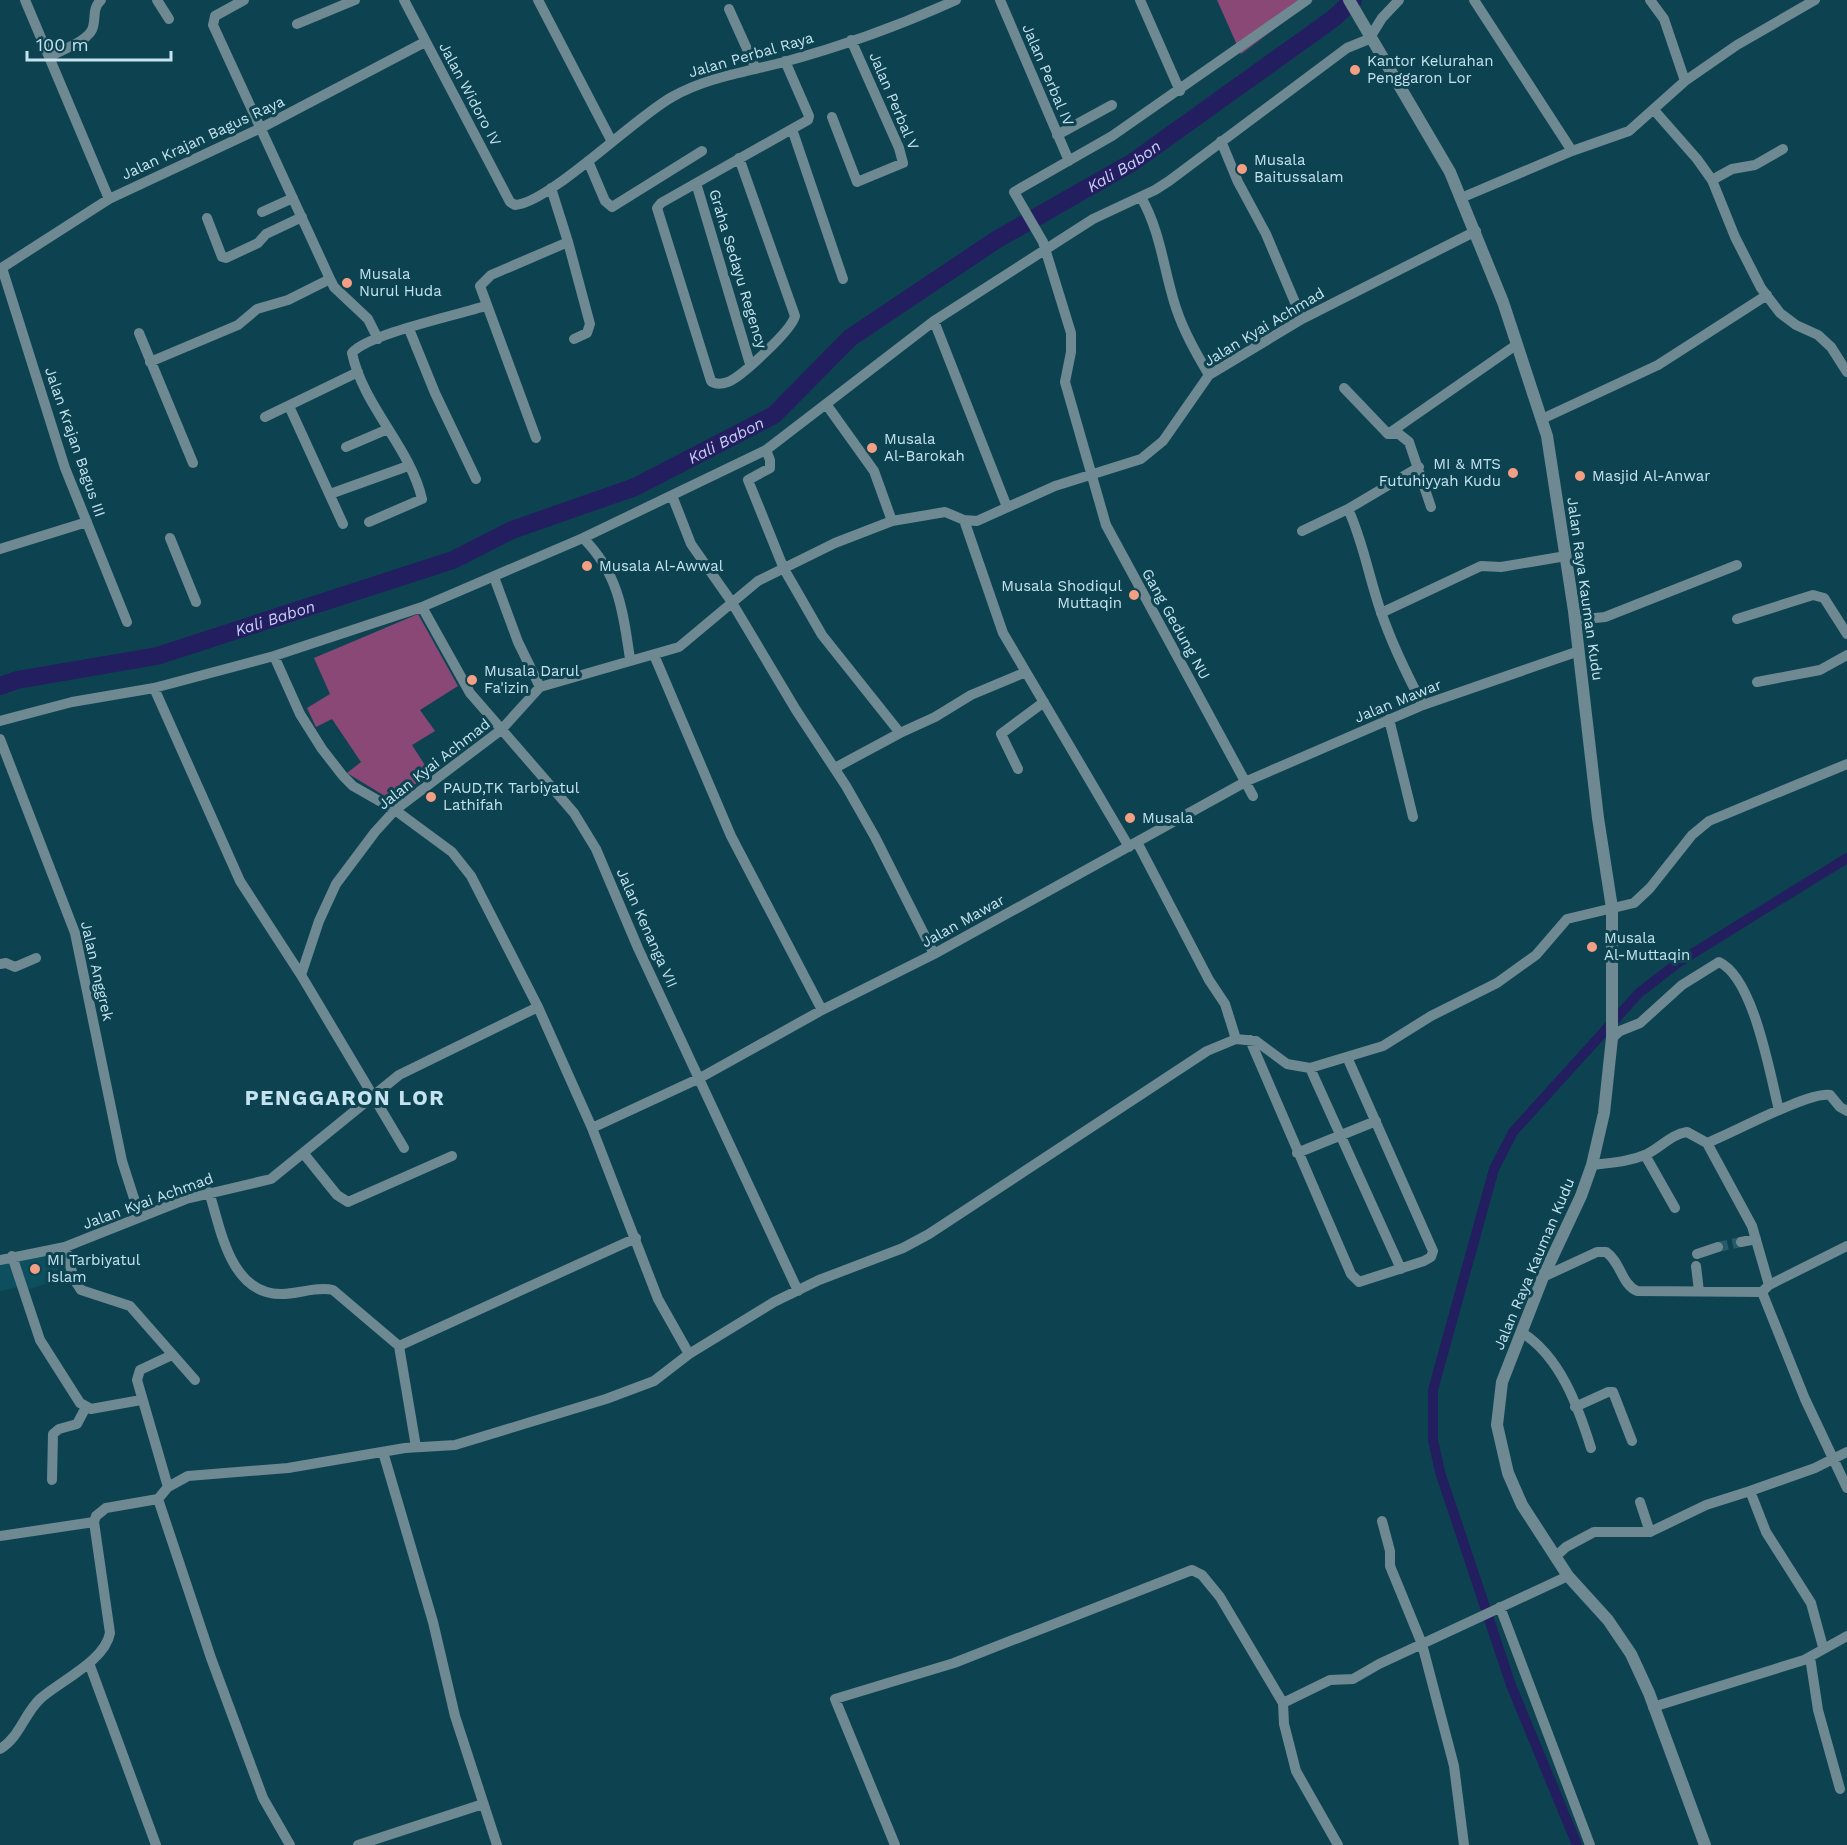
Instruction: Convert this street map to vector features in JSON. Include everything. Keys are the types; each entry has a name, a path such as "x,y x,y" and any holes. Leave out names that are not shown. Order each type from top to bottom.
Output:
{"street":[{"path":"25,0 109,199"},
{"path":"49,57 88,35 94,26 95,7 101,0"},
{"path":"157,0 169,19"},
{"path":"244,0 215,16 212,22 334,287 368,318 378,339"},
{"path":"297,24 355,0"},
{"name":"Jalan Widoro IV","path":"404,0 510,202"},
{"path":"538,0 611,140"},
{"name":"Jalan Perbal Raya","path":"510,202 520,204 551,188 656,107 685,90 713,79 785,61 908,23 956,0"},
{"name":"Jalan Perbal IV","path":"1000,0 1069,161"},
{"path":"1140,0 1180,91"},
{"path":"1069,161 1180,91 1307,0"},
{"name":"Jalan Raya Kauman Kudu","path":"1349,0 1367,35 1426,128 1461,198 1476,231 1542,419 1554,470 1579,651 1598,818 1612,908 1612,1038 1604,1113 1592,1165 1573,1216 1543,1277 1502,1382 1497,1425 1508,1473 1522,1505 1568,1576 1624,1641 1653,1707 1705,1845"},
{"path":"0,721 72,702 154,688 274,656 422,606 494,577 673,498 766,450 934,321 1044,245 1155,190 1367,35 1399,0"},
{"path":"1474,0 1572,151"},
{"path":"1650,0 1664,19 1685,81"},
{"path":"1461,198 1572,151 1629,131 1685,81 1737,45 1815,0"},
{"path":"729,9 756,69"},
{"name":"Jalan Perbal V","path":"832,117 857,182 903,163 899,148 851,40"},
{"name":"Jalan Krajan Bagus Raya","path":"1,269 109,199 261,128 425,42"},
{"name":"Graha Sedayu Regency","path":"696,183 750,364 725,383 711,381 657,208 696,183 807,120 809,116 785,61"},
{"path":"1057,135 1112,105"},
{"path":"1654,110 1697,159 1712,180 1748,263 1780,313 1796,325 1818,335 1831,347 1847,372"},
{"path":"792,129 843,279"},
{"path":"1221,141 1238,182 1266,234 1302,319"},
{"path":"1712,180 1732,169 1755,165 1783,149"},
{"path":"588,161 606,201 612,207 702,151"},
{"path":"740,158 795,316 788,330 750,364"},
{"name":"Gang Gedung NU","path":"1069,161 1014,192 1044,245 1071,333 1071,352 1065,382 1091,476 1109,531 1253,796"},
{"path":"551,188 590,324 587,333 574,339"},
{"path":"1141,197 1163,248 1176,307 1192,347 1209,375"},
{"path":"262,212 293,198"},
{"path":"207,219 222,257 226,258 258,243 266,234 302,217"},
{"name":"Jalan Kyai Achmad","path":"300,975 336,884 375,832 395,810 501,730 540,687 630,659 654,655 679,647 731,601 758,582 835,543 892,521 945,512 964,520 977,521 1055,486 1141,459 1152,453 1209,375 1302,319 1476,231"},
{"path":"536,438 485,306 480,286 483,280 568,242"},
{"name":"Jalan Krajan Bagus III","path":"1,269 65,468 127,622"},
{"path":"150,362 238,326 256,309 288,300 330,279"},
{"path":"1542,419 1658,365 1767,295"},
{"path":"369,522 421,501 422,495 358,372 352,353 378,339 485,306"},
{"path":"934,321 1007,507"},
{"path":"409,329 435,393 476,479"},
{"path":"139,333 193,463"},
{"path":"1388,434 1516,345"},
{"path":"265,417 358,372"},
{"path":"1344,388 1388,434 1405,436 1419,468 1431,507"},
{"path":"826,404 874,471 892,521"},
{"path":"289,406 343,524"},
{"path":"346,447 388,429"},
{"path":"766,450 770,468 748,480 784,569 822,635 900,733"},
{"path":"330,494 408,466"},
{"path":"1302,531 1348,509 1419,468"},
{"path":"673,498 692,544 731,601 875,837 934,954"},
{"path":"1348,509 1356,526 1381,613 1400,660 1423,705"},
{"path":"964,520 1004,633 1133,845 1209,980 1225,1004 1229,1024 1236,1039"},
{"path":"0,549 87,522"},
{"path":"170,538 196,602"},
{"path":"584,538 599,554 611,575 621,602 630,659"},
{"path":"1381,613 1481,566 1501,567 1566,556"},
{"path":"1575,620 1605,617 1737,564"},
{"path":"494,577 518,642 540,687"},
{"path":"1737,619 1813,595 1824,598 1847,634"},
{"name":"Jalan Kenanga VII","path":"422,606 465,685 574,813 586,831 798,1291"},
{"name":"Jalan Mawar","path":"592,1128 700,1078 822,1010 934,954 1246,781 1423,705 1579,651"},
{"path":"654,655 731,836 822,1010"},
{"path":"1757,682 1820,670 1847,655"},
{"path":"274,656 300,714 322,749 353,786 395,810 462,862 538,1007 592,1128 636,1238 657,1299 690,1354"},
{"path":"835,768 935,717 971,695 1026,672"},
{"path":"154,688 229,860 266,925 300,975 404,1148"},
{"path":"1018,769 1001,734 1044,702"},
{"path":"1389,719 1413,817"},
{"name":"Jalan Anggrek","path":"0,739 75,933 122,1161 140,1217"},
{"path":"0,1749 16,1736 39,1700 89,1663 106,1645 110,1633 94,1522 96,1516 106,1508 158,1499 168,1487 188,1476 288,1468 416,1447 455,1445 606,1399 654,1381 690,1354 774,1302 819,1280 913,1244 980,1203 1201,1055 1236,1039 1250,1040 1264,1044 1287,1064 1310,1068 1383,1046 1431,1016 1497,983 1536,955 1567,919 1640,899 1692,835 1709,822 1847,764"},
{"path":"0,964 6,963 15,967 36,958"},
{"path":"1612,1038 1620,1030 1640,1023 1682,985 1719,962 1727,966 1751,1006 1761,1031 1779,1110"},
{"name":"Jalan Kyai Achmad","path":"0,1260 65,1246 209,1192 271,1179 406,1070 538,1007"},
{"path":"1250,1040 1297,1153 1355,1280 1359,1282 1429,1259 1433,1251 1347,1056"},
{"path":"1310,1068 1401,1269"},
{"path":"1707,1143 1779,1110 1826,1094 1847,1111"},
{"path":"1297,1153 1341,1137 1376,1120"},
{"path":"1592,1165 1630,1161 1645,1155 1679,1133 1687,1132 1707,1143 1748,1217 1756,1239 1766,1289 1832,1459 1847,1488"},
{"path":"304,1154 337,1195 348,1202 452,1156"},
{"path":"1645,1155 1675,1208"},
{"path":"209,1192 232,1262 241,1276 274,1294 333,1290 399,1346 416,1447"},
{"path":"399,1346 636,1238"},
{"path":"1741,1242 1756,1239"},
{"path":"1543,1277 1597,1252 1606,1252 1618,1263 1628,1284 1636,1291 1766,1289 1847,1245"},
{"path":"65,1246 74,1279 81,1290 130,1306 195,1380"},
{"path":"1699,1291 1696,1260 1703,1250 1718,1247"},
{"path":"12,1256 40,1340 76,1397 91,1409 141,1400"},
{"path":"1521,1332 1537,1342 1556,1366 1591,1448"},
{"path":"168,1487 137,1380 140,1371 172,1355"},
{"path":"1575,1407 1608,1392 1613,1392 1632,1441"},
{"path":"52,1480 53,1434 59,1429 77,1424 86,1407"},
{"path":"383,1452 433,1622 455,1716 497,1845"},
{"path":"1555,1557 1566,1547 1594,1532 1650,1532 1706,1505 1750,1491 1847,1452"},
{"path":"1750,1491 1766,1532 1811,1604 1823,1647"},
{"path":"158,1499 211,1658 263,1798 290,1845"},
{"path":"1640,1502 1650,1532"},
{"path":"1382,1521 1390,1551 1390,1566 1422,1644 1454,1766 1464,1845"},
{"path":"0,1536 94,1522"},
{"path":"896,1845 835,1699 954,1663 1192,1570 1202,1575 1220,1597 1282,1703 1284,1724 1296,1771 1338,1845"},
{"path":"1282,1703 1330,1680 1353,1679 1497,1608 1568,1576"},
{"path":"1497,1608 1590,1845"},
{"path":"1653,1707 1810,1657 1823,1647 1847,1636"},
{"path":"1810,1657 1818,1710 1840,1788"},
{"path":"89,1663 156,1845"},
{"path":"358,1845 483,1804"}],"shaded area":[{"path":"1217,0 1313,0 1241,54"},
{"path":"418,614 458,686 420,710 435,731 412,745 430,773 393,801 347,773 361,762 332,719 316,727 307,708 330,694 314,658"},
{"name":"MI Tarbiyatul Islam","path":"63,1248 71,1276 29,1289 22,1286 0,1291 0,1263"}],"waterway":[{"name":"Kali Babon","path":"0,686 17,680 157,656 453,560 512,530 635,487 774,415 850,338 996,240 1133,162 1334,18 1353,0"},
{"path":"1577,1845 1511,1685 1440,1472 1433,1440 1433,1390 1494,1169 1513,1132 1639,993 1679,962 1847,858"}],"tunnel":[{"path":"1718,1247 1741,1242"}],"place":[{"name":"Kantor Kelurahan Penggaron Lor","path":"1355,70"},
{"name":"Musala Baitussalam","path":"1242,169"},
{"name":"Musala Nurul Huda","path":"347,283"},
{"name":"Musala Al-Barokah","path":"872,448"},
{"name":"MI & MTS Futuhiyyah Kudu","path":"1513,473"},
{"name":"Masjid Al-Anwar","path":"1580,476"},
{"name":"Musala Al-Awwal","path":"587,566"},
{"name":"Musala Shodiqul Muttaqin","path":"1134,595"},
{"name":"Musala Darul Fa'izin","path":"472,680"},
{"name":"PAUD,TK Tarbiyatul Lathifah","path":"431,797"},
{"name":"Musala","path":"1130,818"},
{"name":"Musala Al-Muttaqin","path":"1592,947"},
{"name":"MI Tarbiyatul Islam","path":"35,1269"}],"district":[{"name":"PENGGARON LOR","path":"345,1097"}]}
